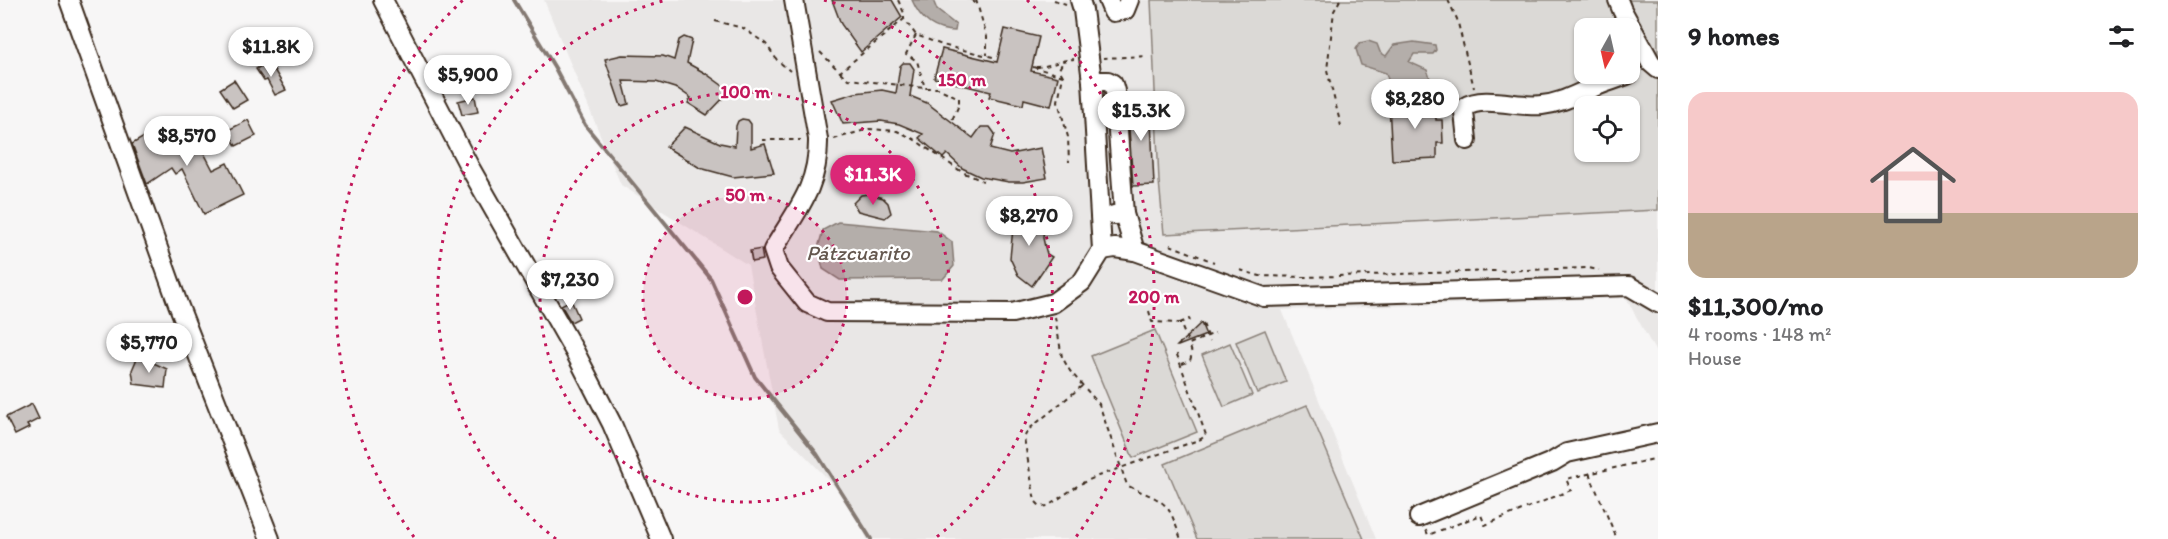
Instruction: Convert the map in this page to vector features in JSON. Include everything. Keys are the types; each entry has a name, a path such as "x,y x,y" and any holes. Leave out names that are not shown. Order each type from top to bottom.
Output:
{"street":[{"path":"69,0 178,304 270,539"},
{"path":"383,0 469,166 575,352 612,424 661,539"},
{"path":"794,0 818,140 819,160 807,196 773,250 779,268 807,303 827,312 1001,313 1012,313 1053,303 1082,282 1102,250 1090,58 1080,0"},
{"path":"1108,0 1113,12 1125,10 1129,0"},
{"path":"1618,0 1655,66 1640,70"},
{"path":"1092,81 1108,81 1113,84 1115,91 1124,214 1139,253"},
{"path":"1467,140 1465,107 1478,103 1540,106 1566,101 1602,84"},
{"path":"1099,216 1124,214"},
{"path":"1102,250 1115,249 1139,253 1264,297 1629,285 1658,303"},
{"path":"1419,518 1552,462 1567,453 1658,433"},
{"path":"1552,462 1570,464 1658,445"}],"path":[{"path":"898,0 904,13 904,19 916,35 942,45 996,58"},
{"path":"972,0 977,5"},
{"path":"976,0 987,37 987,56"},
{"path":"1340,0 1334,11 1327,70 1341,126"},
{"path":"1448,0 1457,19 1478,103"},
{"path":"840,72 904,19"},
{"path":"715,21 743,28 766,44 777,60 792,72 805,72"},
{"path":"916,35 906,54 917,62 925,88"},
{"path":"801,44 815,48 848,78 938,88 959,98 959,105 952,120"},
{"path":"1063,75 1033,67 1044,67 1064,59 1148,56"},
{"path":"1064,59 1059,69 1063,75 1058,101 1068,137 1069,162"},
{"path":"762,140 829,140 869,129 897,131 912,138 962,172 983,182"},
{"path":"1139,253 1172,246 1220,265"},
{"path":"1240,270 1260,276 1307,277 1588,268 1608,271"},
{"path":"1053,303 1062,357 1070,371 1099,404 1116,447 1127,485 1163,502 1169,510 1181,539"},
{"path":"1149,311 1152,322 1180,322 1189,319 1190,321"},
{"path":"1180,322 1192,352 1190,361 1182,364"},
{"path":"1203,324 1210,341"},
{"path":"1189,344 1215,333"},
{"path":"1082,386 1028,430 1024,438 1035,501 1041,507 1048,506 1080,484 1201,439 1206,435 1176,352"},
{"path":"1428,534 1481,514 1485,525 1571,490 1566,479 1658,458"},
{"path":"1589,473 1617,539"}],"shaded area":[{"path":"544,0 1151,0 1159,181 1164,234 1658,210 1658,356 1626,298 1282,310 1376,539 867,539 854,511 830,481 779,429 748,265 621,185"},
{"path":"1151,0 1658,0 1658,210 1164,234 1159,181"},
{"path":"1155,330 1197,432 1133,458 1091,356"},
{"path":"1265,330 1286,382 1257,393 1236,342"},
{"path":"1230,343 1252,395 1224,407 1202,355"},
{"path":"1307,405 1364,539 1197,539 1165,464"}],"water":[{"path":"912,0 933,0 937,10 956,25 955,31 941,29 929,23 919,13"},
{"path":"1368,41 1377,44 1380,52 1386,56 1394,45 1414,42 1435,45 1436,50 1433,54 1414,54 1409,62 1427,70 1431,81 1427,93 1414,95 1398,90 1390,86 1386,73 1361,65 1356,49 1360,43"},
{"name":"Pátzcuarito","path":"838,222 937,231 952,242 954,266 943,279 840,280 823,269 818,248 823,230"}],"building":[{"path":"832,0 892,0 902,17 861,52 841,24"},
{"path":"1005,29 1039,37 1031,71 1058,77 1051,106 1024,99 1023,105 989,97 991,92 934,78 942,49 997,62"},
{"path":"684,37 692,40 687,63 730,91 707,115 688,103 691,98 678,89 656,82 623,81 629,104 621,106 605,59 622,55 663,56 674,60 679,40"},
{"path":"269,61 286,90 275,95 267,80 264,81 256,69"},
{"path":"903,63 910,63 914,69 910,96 927,103 973,138 981,127 990,127 995,134 990,149 1010,154 1041,148 1047,178 1009,182 981,177 962,168 947,154 943,158 919,138 923,134 899,124 881,121 843,124 832,100 855,93 882,90 896,93 900,66"},
{"path":"234,80 247,100 233,108 220,89"},
{"path":"475,97 478,112 462,115 458,101"},
{"path":"1127,99 1150,99 1154,185 1133,186"},
{"path":"1435,101 1436,120 1442,120 1443,143 1437,143 1437,158 1392,160 1389,103"},
{"path":"742,119 748,120 751,124 751,148 765,144 774,173 733,177 700,168 666,147 685,127 720,143 735,146 736,126"},
{"path":"248,120 256,136 236,146 228,130"},
{"path":"191,128 203,146 201,147 213,170 227,163 243,195 204,214 182,169 175,174 171,168 147,184 132,144 156,130 159,135 165,132 170,140"},
{"path":"869,194 883,198 888,203 891,213 885,218 858,211 853,203 861,195"},
{"path":"1023,205 1044,225 1045,247 1047,254 1052,257 1032,286 1018,275 1010,258 1013,228"},
{"path":"761,249 763,260 752,262 750,251"},
{"path":"571,300 579,318 571,322 561,305"},
{"path":"1201,323 1206,335 1177,346"},
{"path":"138,356 167,369 165,388 134,384 132,370"},
{"path":"32,404 39,419 27,425 29,428 15,435 6,417"}],"waterway":[{"path":"514,0 555,68 585,125 711,279 755,377 817,454 871,539"}]}
